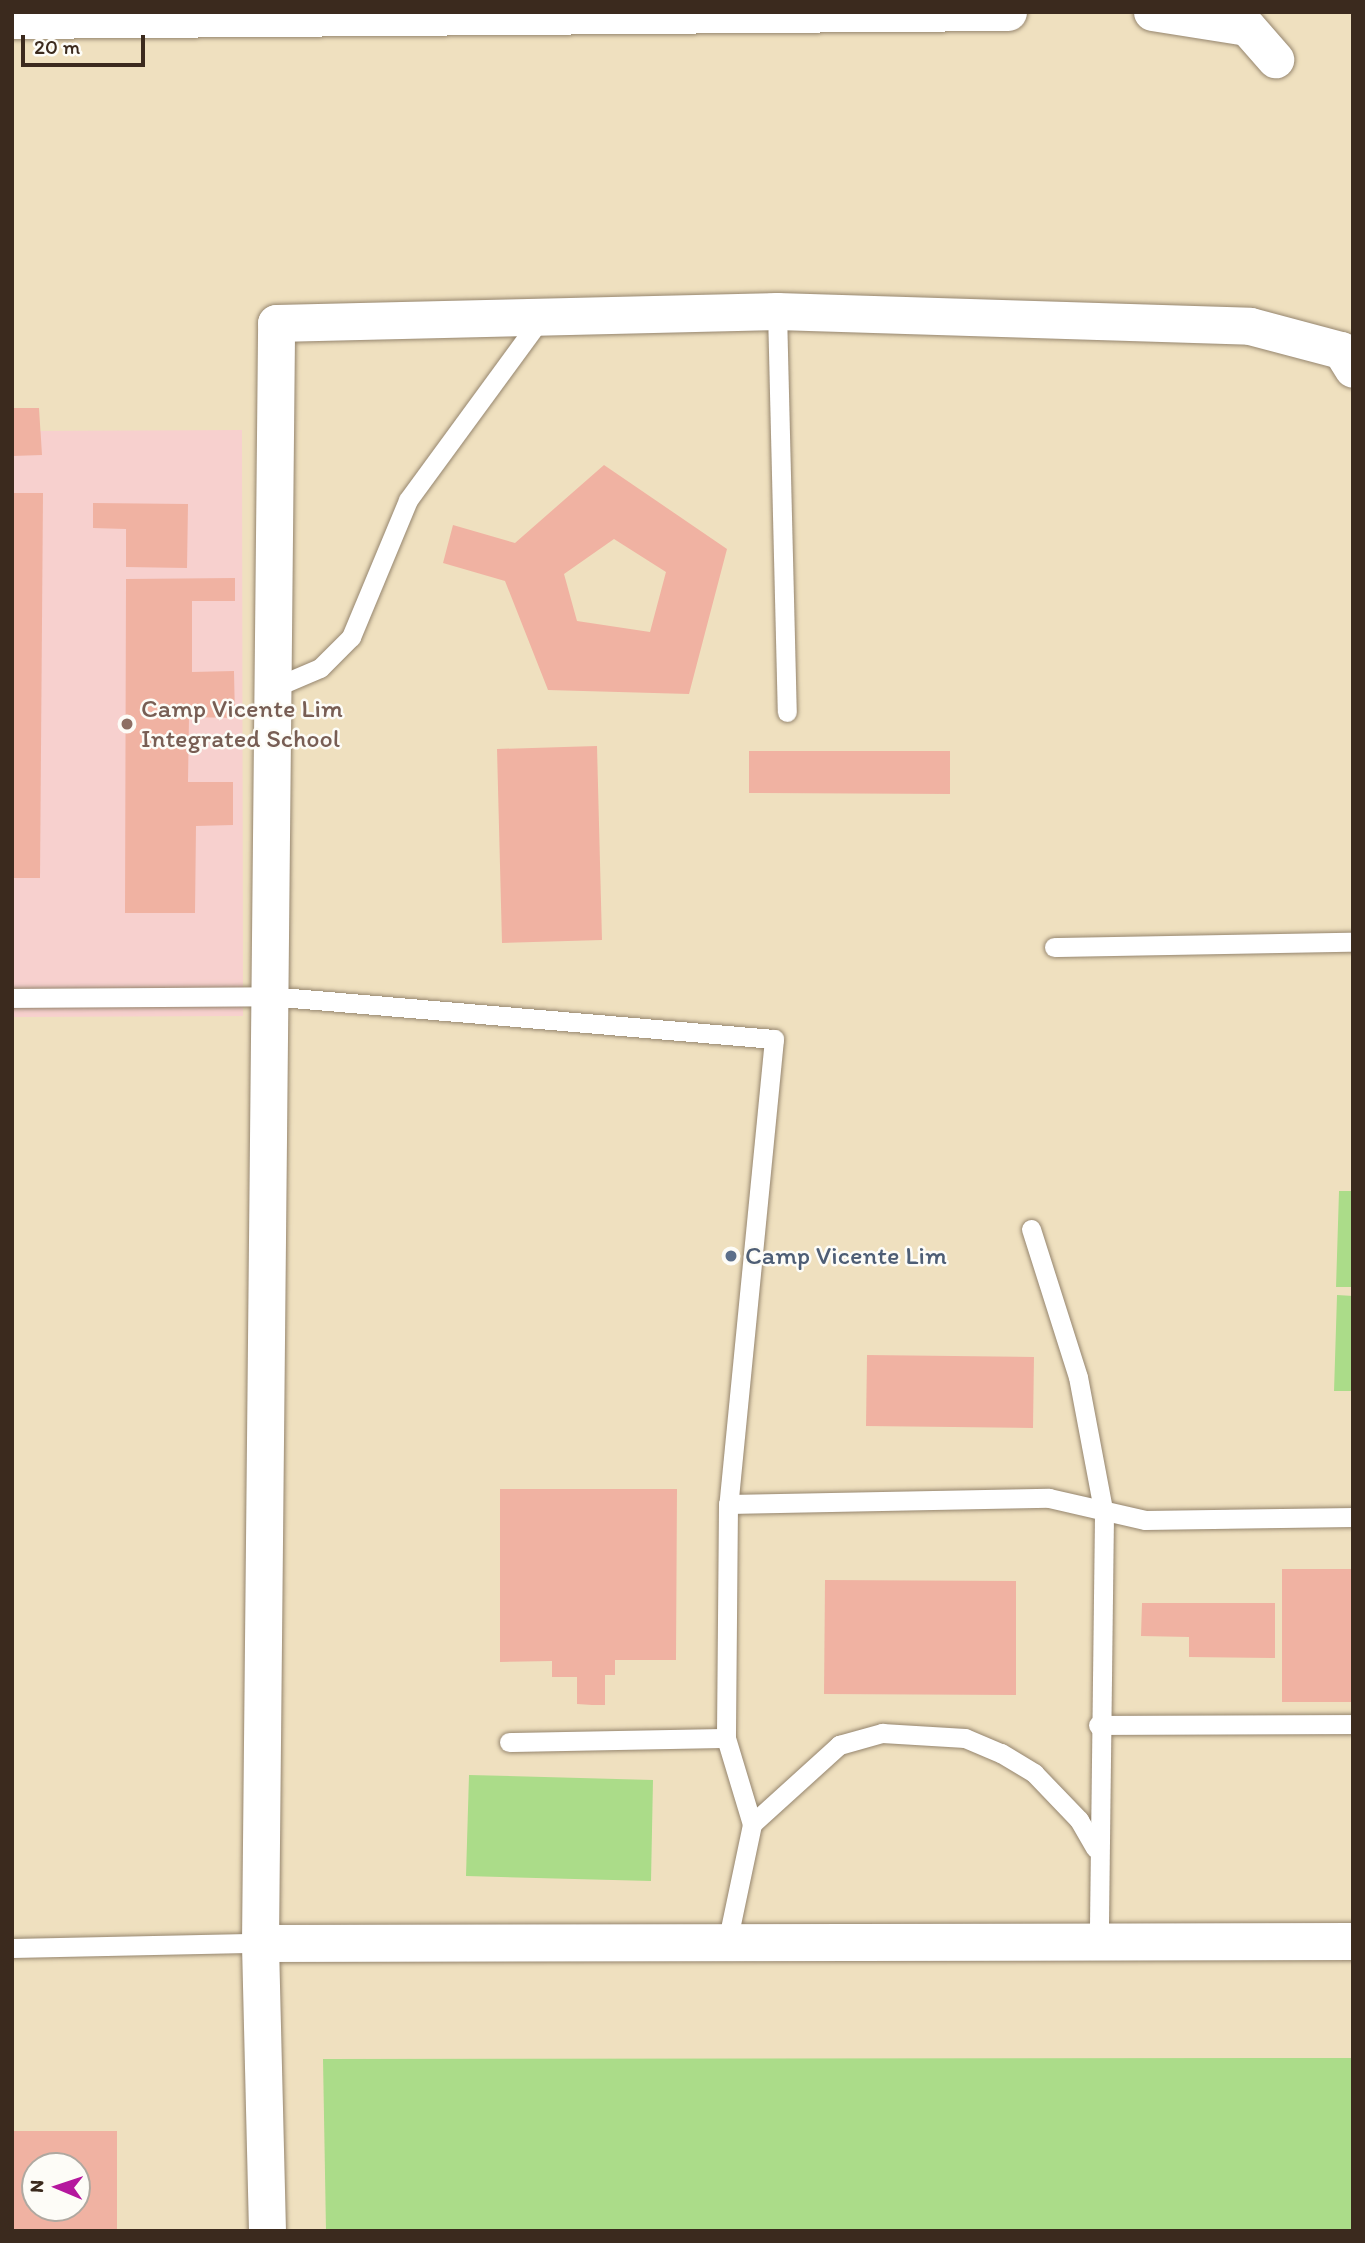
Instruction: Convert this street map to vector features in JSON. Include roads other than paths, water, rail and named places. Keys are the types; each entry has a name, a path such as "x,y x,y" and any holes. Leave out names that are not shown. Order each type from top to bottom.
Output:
{"street":[{"path":"12,20 1008,12"},
{"path":"1152,12 1247,27 1275,59"},
{"path":"267,2231 260,1942 276,323 777,311 1250,326 1341,350 1353,369"},
{"path":"260,1942 727,1944 1099,1940 1353,1941"}],"lane":[{"path":"777,311 787,712"},
{"path":"273,688 320,668 351,637 408,500 542,317"},
{"path":"1054,947 1353,942"},
{"path":"12,998 270,996 774,1039 728,1504 726,1738 752,1824 727,1944"},
{"path":"1031,1229 1075,1364 1104,1515 1095,1849 1099,1940"},
{"path":"728,1504 1049,1499 1104,1515 1353,1517"},
{"path":"1098,1725 1353,1724"},
{"path":"752,1824 839,1745 883,1732 926,1733 965,1738 1034,1773 1079,1820 1095,1849"},
{"path":"509,1742 726,1738"},
{"path":"12,1948 260,1942"}],"place":[{"name":"Camp Vicente Lim Integrated School","path":"127,724"},
{"name":"Camp Vicente Lim","path":"731,1256"}]}
